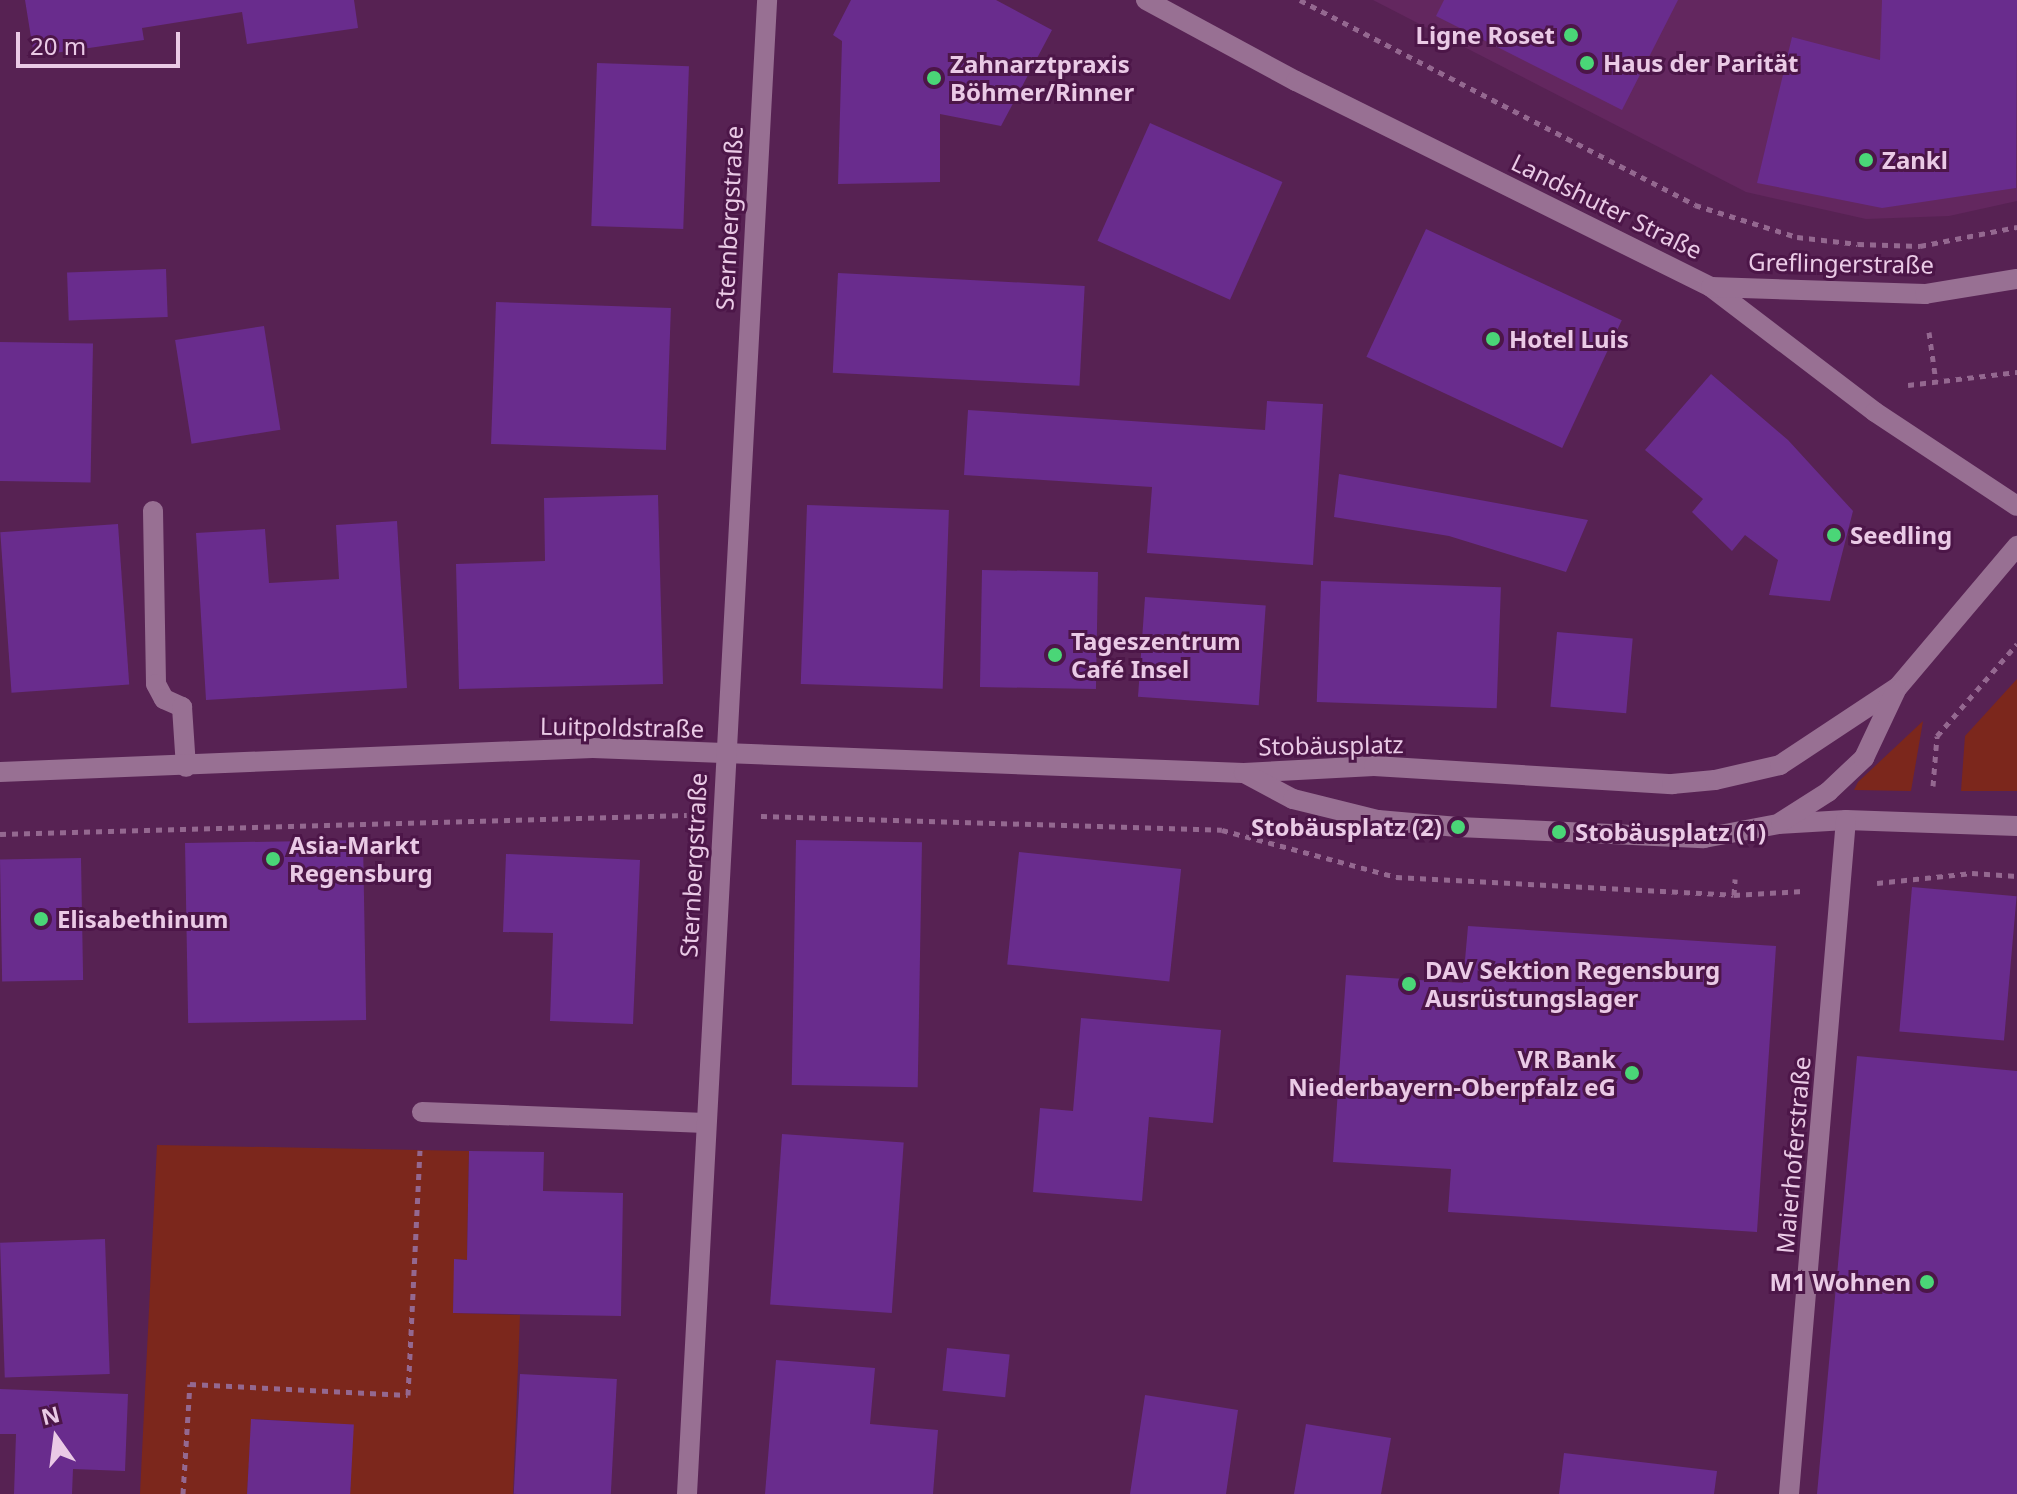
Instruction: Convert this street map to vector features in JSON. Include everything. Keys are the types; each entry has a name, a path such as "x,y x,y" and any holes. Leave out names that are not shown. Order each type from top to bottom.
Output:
{"street":[{"name":"Sternbergstraße","path":"687,1494 767,0"},
{"name":"Landshuter Straße","path":"1146,0 1310,88 1711,287 1875,412 2017,506"},
{"name":"Greflingerstraße","path":"1711,287 1925,294 2017,279"},
{"path":"153,511 156,684 164,699 182,707 186,767"},
{"name":"Stobäusplatz","path":"1244,773 1374,766 1672,784 1715,780 1780,765 1898,687 2017,546"},
{"path":"1778,824 1828,792 1864,758 1898,687"},
{"name":"Luitpoldstraße","path":"0,772 186,767 593,748 1244,773"},
{"name":"Stobäusplatz","path":"1244,773 1293,799 1378,820 1704,838 1778,824 1846,820 2017,826"},
{"name":"Maierhoferstraße","path":"1789,1494 1846,820"},
{"path":"422,1112 706,1123"}],"path":[{"path":"1300,0 1636,175 1724,214 1797,237 1858,244 1920,246 2017,227"},
{"path":"1936,382 2017,372"},
{"path":"1929,823 1937,736 2017,644"},
{"path":"0,834 628,814 935,817 1222,830 1396,877 1734,895 1972,873 2017,876"},
{"path":"1396,877 1397,861"},
{"path":"1502,882 1503,867"},
{"path":"1734,895 1735,879"},
{"path":"183,1494 190,1384 408,1395 422,1112"}],"shaded area":[{"path":"1373,0 2017,0 2017,201 1949,216 1866,219 1746,192"},
{"path":"2017,679 2017,791 1961,791 1965,736"},
{"path":"1923,721 1911,791 1854,790 1858,782"},
{"path":"157,1145 469,1151 467,1260 455,1259 453,1313 520,1315 513,1494 350,1494 353,1425 252,1419 247,1494 140,1494"}],"building":[{"path":"25,0 354,0 358,28 247,44 242,12 142,28 144,40 34,56"},
{"name":"Zahnarztpraxis Böhmer/Rinner","path":"851,0 996,0 1052,30 1001,126 940,114 940,182 838,184 842,41 833,35"},
{"name":"Haus der Parität","path":"1444,0 1678,0 1622,110 1436,16"},
{"path":"1882,0 2017,0 2016,188 1882,208 1757,183 1792,37 1880,60"},
{"path":"597,63 689,66 683,229 591,226"},
{"path":"1150,123 1282,182 1230,300 1098,241"},
{"name":"Hotel Luis","path":"1426,229 1622,320 1562,448 1366,357"},
{"path":"166,269 168,317 69,320 67,272"},
{"path":"838,273 1085,286 1079,386 833,373"},
{"path":"496,302 671,308 666,450 491,444"},
{"path":"264,326 280,430 192,444 175,340"},
{"path":"0,342 93,344 91,483 0,481"},
{"path":"1711,374 1788,440 1853,511 1830,601 1769,595 1778,560 1745,535 1732,551 1692,512 1703,499 1645,450"},
{"path":"1267,401 1323,404 1313,565 1147,553 1152,487 964,475 968,410 1265,430"},
{"path":"1339,474 1588,520 1566,572 1449,536 1334,517"},
{"path":"658,495 663,684 459,689 456,564 545,561 544,498"},
{"path":"807,505 949,510 943,689 801,684"},
{"path":"397,521 407,688 206,700 196,533 265,529 269,583 339,579 336,525"},
{"path":"118,524 129,685 12,693 0,532"},
{"path":"982,570 1098,572 1096,689 980,687"},
{"path":"1321,581 1501,587 1497,708 1317,702"},
{"path":"1145,597 1266,605 1259,705 1138,697"},
{"path":"1557,632 1633,639 1626,713 1550,707"},
{"path":"363,840 366,1020 188,1023 185,843"},
{"path":"796,840 922,842 918,1087 792,1085"},
{"path":"1019,852 1181,869 1169,981 1007,964"},
{"path":"506,854 640,860 633,1024 550,1021 553,933 503,932"},
{"name":"Elisabethinum","path":"81,858 83,980 2,981 0,859"},
{"path":"1912,887 2017,896 2004,1041 1899,1031"},
{"path":"1468,926 1776,946 1757,1232 1448,1212 1451,1169 1333,1162 1346,975 1463,983"},
{"path":"1081,1018 1221,1030 1213,1123 1149,1117 1142,1201 1033,1192 1040,1108 1073,1111"},
{"name":"M1 Wohnen","path":"1857,1056 2017,1071 2017,1494 1817,1494"},
{"path":"782,1134 904,1143 892,1313 770,1305"},
{"path":"469,1151 544,1152 543,1191 623,1193 621,1316 453,1313 454,1259 467,1260"},
{"path":"105,1239 110,1374 5,1378 0,1243"},
{"path":"947,1348 1010,1355 1005,1397 943,1391"},
{"path":"776,1360 875,1368 870,1424 938,1430 933,1494 765,1494"},
{"path":"520,1374 617,1379 611,1494 514,1494"},
{"path":"0,1389 128,1394 125,1471 73,1469 72,1494 14,1494 16,1434 0,1434"},
{"path":"1145,1395 1238,1410 1226,1494 1130,1494"},
{"path":"251,1419 354,1424 350,1494 247,1494"},
{"path":"1306,1424 1391,1438 1381,1494 1294,1494"},
{"path":"1564,1453 1717,1471 1714,1494 1559,1494"}],"place":[{"name":"Ligne Roset","path":"1571,35"},
{"name":"Haus der Parität","path":"1587,63"},
{"name":"Zahnarztpraxis Böhmer/Rinner","path":"934,78"},
{"name":"Zankl","path":"1866,160"},
{"name":"Hotel Luis","path":"1493,339"},
{"name":"Seedling","path":"1834,535"},
{"name":"Tageszentrum Café Insel","path":"1055,655"},
{"name":"Stobäusplatz (2)","path":"1458,827"},
{"name":"Stobäusplatz (1)","path":"1559,832"},
{"name":"Asia-Markt Regensburg","path":"273,859"},
{"name":"Elisabethinum","path":"41,919"},
{"name":"DAV Sektion Regensburg Ausrüstungslager","path":"1409,984"},
{"name":"VR Bank Niederbayern-Oberpfalz eG","path":"1632,1073"},
{"name":"M1 Wohnen","path":"1927,1282"}]}
